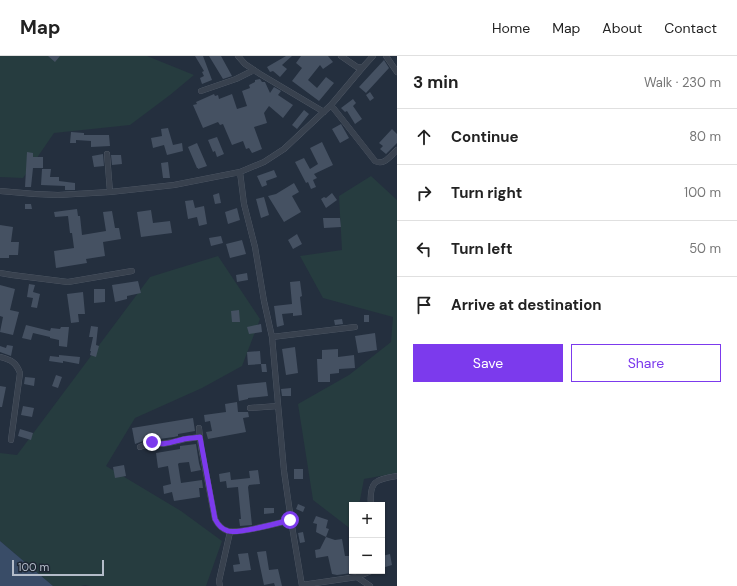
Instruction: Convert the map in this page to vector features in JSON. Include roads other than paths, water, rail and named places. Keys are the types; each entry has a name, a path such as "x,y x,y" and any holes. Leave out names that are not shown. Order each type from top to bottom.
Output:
{"street":[{"path":"238,56 245,64 254,70 324,112"},
{"path":"341,56 357,67 362,67"},
{"path":"0,191 58,195 110,192 174,185 240,172 264,162 284,149 331,105 373,56"},
{"path":"386,56 397,72"},
{"path":"201,91 236,79 254,70"},
{"path":"331,105 375,161 383,163 397,150"},
{"path":"106,154 110,192"},
{"path":"240,172 244,204 255,247 272,337 290,520 302,586 357,577 364,574"},
{"path":"0,273 68,282 132,271"},
{"path":"272,337 355,327"},
{"path":"0,357 10,360 17,365 20,373 11,440"},
{"path":"250,408 278,406"},
{"path":"200,428 200,437 215,519 219,527 230,532 260,528 290,520"},
{"path":"140,447 152,442 162,444 200,437"},
{"path":"371,502 370,494 375,482 379,479 397,476"},
{"path":"220,586 219,581 230,532"},
{"path":"357,577 370,586"}],"water":[{"path":"0,541 53,586 0,586"}]}
